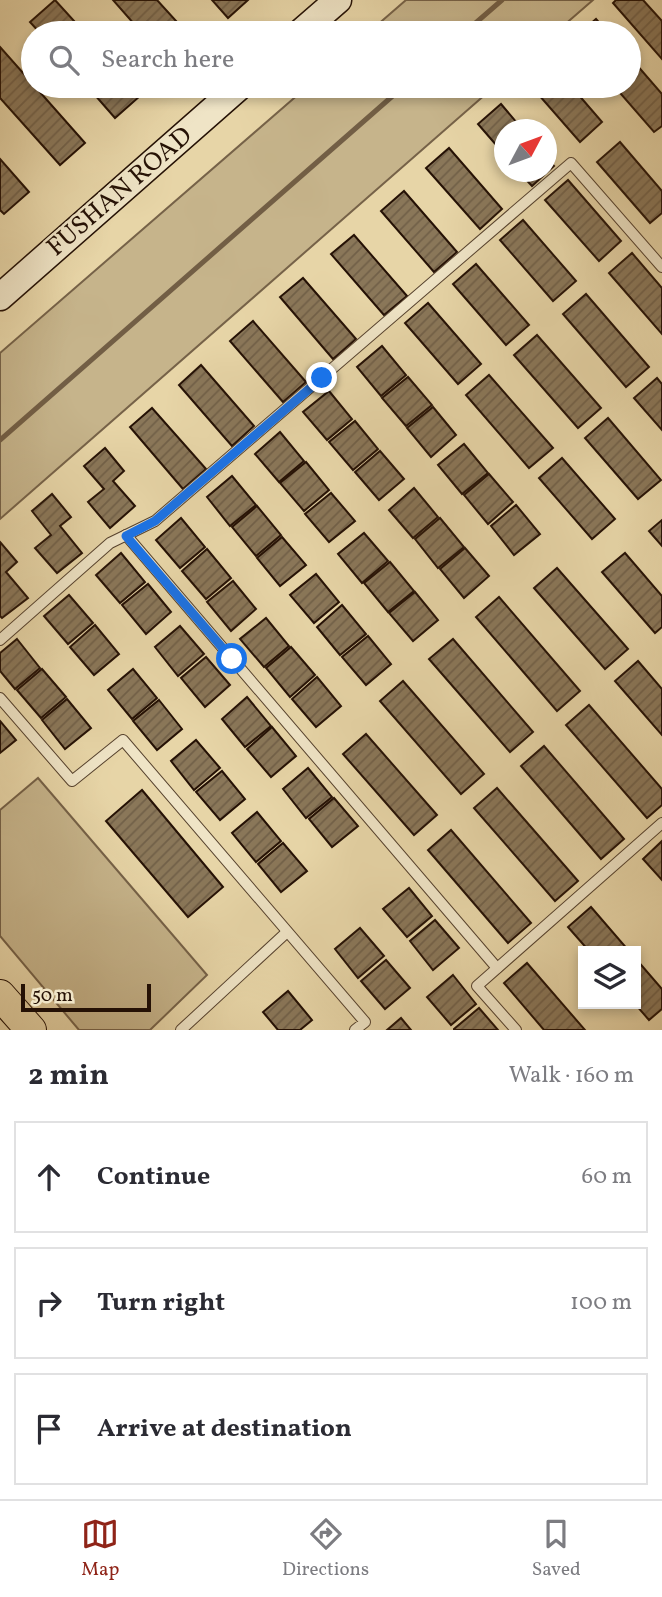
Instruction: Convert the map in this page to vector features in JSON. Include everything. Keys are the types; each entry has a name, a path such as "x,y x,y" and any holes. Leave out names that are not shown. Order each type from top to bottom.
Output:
{"main road":[{"path":"0,995 31,1030"}],"street":[{"path":"314,21 338,0"},
{"name":"FUSHAN ROAD","path":"0,298 226,98"}],"lane":[{"path":"0,640 110,543 155,521 571,163 662,267"},
{"path":"126,536 497,968"},
{"path":"0,698 72,782 123,740 365,1022 355,1030"},
{"path":"516,1030 477,986 662,823"},
{"path":"181,1030 287,932"}],"shaded area":[{"path":"406,0 593,0 569,21 382,21"},
{"path":"294,98 481,98 0,519 0,353"},
{"path":"38,778 207,975 150,1030 79,1030 0,936 0,810"}],"building":[{"path":"55,0 74,21 31,21"},
{"path":"113,0 157,0 176,21 131,21"},
{"path":"212,0 248,0 228,18"},
{"path":"616,0 643,0 662,21 662,59 641,35 641,21 629,21 613,3"},
{"path":"0,47 21,71 21,98 45,98 85,143 60,165 0,98"},
{"path":"641,70 662,94 662,126 654,132 624,98 641,98"},
{"path":"98,98 138,98 115,118"},
{"path":"542,98 581,98 602,122 580,142"},
{"path":"501,104 514,119 494,119 494,142 478,124"},
{"path":"620,142 662,191 662,213 650,223 597,162"},
{"path":"449,148 502,209 480,229 426,168"},
{"path":"0,159 29,192 4,214 0,210"},
{"path":"568,180 621,241 599,261 545,200"},
{"path":"404,191 457,252 434,272 381,211"},
{"path":"523,220 576,281 553,301 500,240"},
{"path":"354,235 407,296 384,315 331,254"},
{"path":"632,253 662,288 662,334 609,273"},
{"path":"476,264 529,325 506,345 453,284"},
{"path":"303,278 356,339 333,359 280,297"},
{"path":"586,294 649,367 626,387 563,314"},
{"path":"428,303 481,364 458,384 405,323"},
{"path":"253,321 306,382 283,402 230,341"},
{"path":"537,335 601,408 578,428 514,355"},
{"path":"382,346 406,375 381,396 357,367"},
{"path":"201,365 254,426 232,446 179,385"},
{"path":"489,375 553,448 529,468 466,395"},
{"path":"408,377 432,405 406,426 382,398"},
{"path":"657,378 662,384 662,430 634,398"},
{"path":"329,391 352,419 327,440 303,412"},
{"path":"433,407 456,435 431,457 407,428"},
{"path":"152,408 206,469 183,489 130,427"},
{"path":"608,418 661,480 638,499 585,438"},
{"path":"355,421 378,449 353,470 329,442"},
{"path":"280,432 304,461 279,482 255,454"},
{"path":"464,444 488,473 462,494 438,465"},
{"path":"105,448 124,471 113,481 135,506 110,528 88,502 104,489 84,466"},
{"path":"380,451 404,479 379,500 355,472"},
{"path":"562,458 615,519 592,539 539,478"},
{"path":"306,462 329,490 304,511 280,483"},
{"path":"489,474 513,502 488,524 464,495"},
{"path":"232,476 256,505 230,526 207,497"},
{"path":"414,488 438,517 413,538 389,510"},
{"path":"331,493 355,521 329,542 305,514"},
{"path":"52,494 71,517 60,526 82,553 57,573 35,548 51,535 32,511"},
{"path":"516,505 540,534 514,555 491,526"},
{"path":"257,506 281,535 256,556 232,527"},
{"path":"181,518 205,547 180,568 156,540"},
{"path":"440,518 464,547 438,568 415,539"},
{"path":"662,520 662,546 649,531"},
{"path":"364,533 388,561 362,583 338,554"},
{"path":"282,537 306,565 280,586 257,558"},
{"path":"0,542 17,562 6,572 28,598 2,618 0,616"},
{"path":"465,548 489,576 464,598 440,569"},
{"path":"207,549 231,578 206,599 182,571"},
{"path":"121,553 145,582 120,603 96,575"},
{"path":"625,553 662,596 662,627 655,633 602,572"},
{"path":"390,562 414,591 388,612 364,583"},
{"path":"557,568 628,649 605,669 534,588"},
{"path":"316,574 339,602 314,623 290,595"},
{"path":"233,581 256,609 231,631 207,602"},
{"path":"148,584 171,612 146,634 122,605"},
{"path":"415,592 438,620 413,641 389,613"},
{"path":"69,595 93,623 68,644 44,616"},
{"path":"499,597 580,691 557,711 476,617"},
{"path":"342,605 366,634 340,655 317,627"},
{"path":"266,618 289,646 264,667 240,639"},
{"path":"95,625 119,654 94,675 70,647"},
{"path":"180,626 204,654 178,676 155,647"},
{"path":"368,636 391,664 366,685 342,657"},
{"path":"17,639 40,668 15,689 0,671 0,653"},
{"path":"453,639 533,732 510,752 429,659"},
{"path":"291,647 315,675 290,697 266,668"},
{"path":"206,657 230,685 205,707 181,678"},
{"path":"638,661 662,689 662,735 615,681"},
{"path":"42,669 66,697 41,718 17,690"},
{"path":"133,669 157,698 132,719 108,690"},
{"path":"317,677 341,706 316,727 292,699"},
{"path":"403,681 484,774 461,794 380,701"},
{"path":"247,697 271,726 245,747 222,719"},
{"path":"67,699 91,728 65,749 42,720"},
{"path":"159,700 182,729 157,750 133,721"},
{"path":"589,705 662,789 662,805 647,818 566,725"},
{"path":"0,721 16,740 0,753"},
{"path":"272,727 296,756 271,777 247,749"},
{"path":"366,734 437,815 414,835 343,754"},
{"path":"196,740 220,768 194,790 171,761"},
{"path":"544,746 624,839 601,859 521,766"},
{"path":"308,768 332,797 306,818 283,789"},
{"path":"222,771 245,799 220,820 196,792"},
{"path":"497,788 578,881 555,901 474,808"},
{"path":"142,790 223,887 188,917 106,821"},
{"path":"334,798 358,826 332,847 309,819"},
{"path":"257,812 281,841 256,862 232,833"},
{"path":"451,830 531,923 508,943 428,850"},
{"path":"662,841 662,880 643,859"},
{"path":"283,843 307,871 281,892 258,864"},
{"path":"409,888 432,916 407,937 383,909"},
{"path":"591,907 625,946 585,946 568,927"},
{"path":"435,920 459,948 433,970 410,941"},
{"path":"360,928 384,956 358,978 335,949"},
{"path":"386,960 410,988 385,1009 361,981"},
{"path":"527,963 585,1030 544,1030 504,983"},
{"path":"641,965 662,989 662,1009 649,1020 639,1009"},
{"path":"453,975 476,1004 451,1025 427,997"},
{"path":"288,991 312,1020 300,1030 278,1030 263,1012"},
{"path":"479,1008 498,1030 454,1030 454,1029"},
{"path":"401,1018 411,1030 387,1030"}],"waterway":[{"path":"478,21 502,0"},
{"path":"0,440 390,98"}],"route":[{"path":"232,659 126,536 155,521 322,378"}]}
